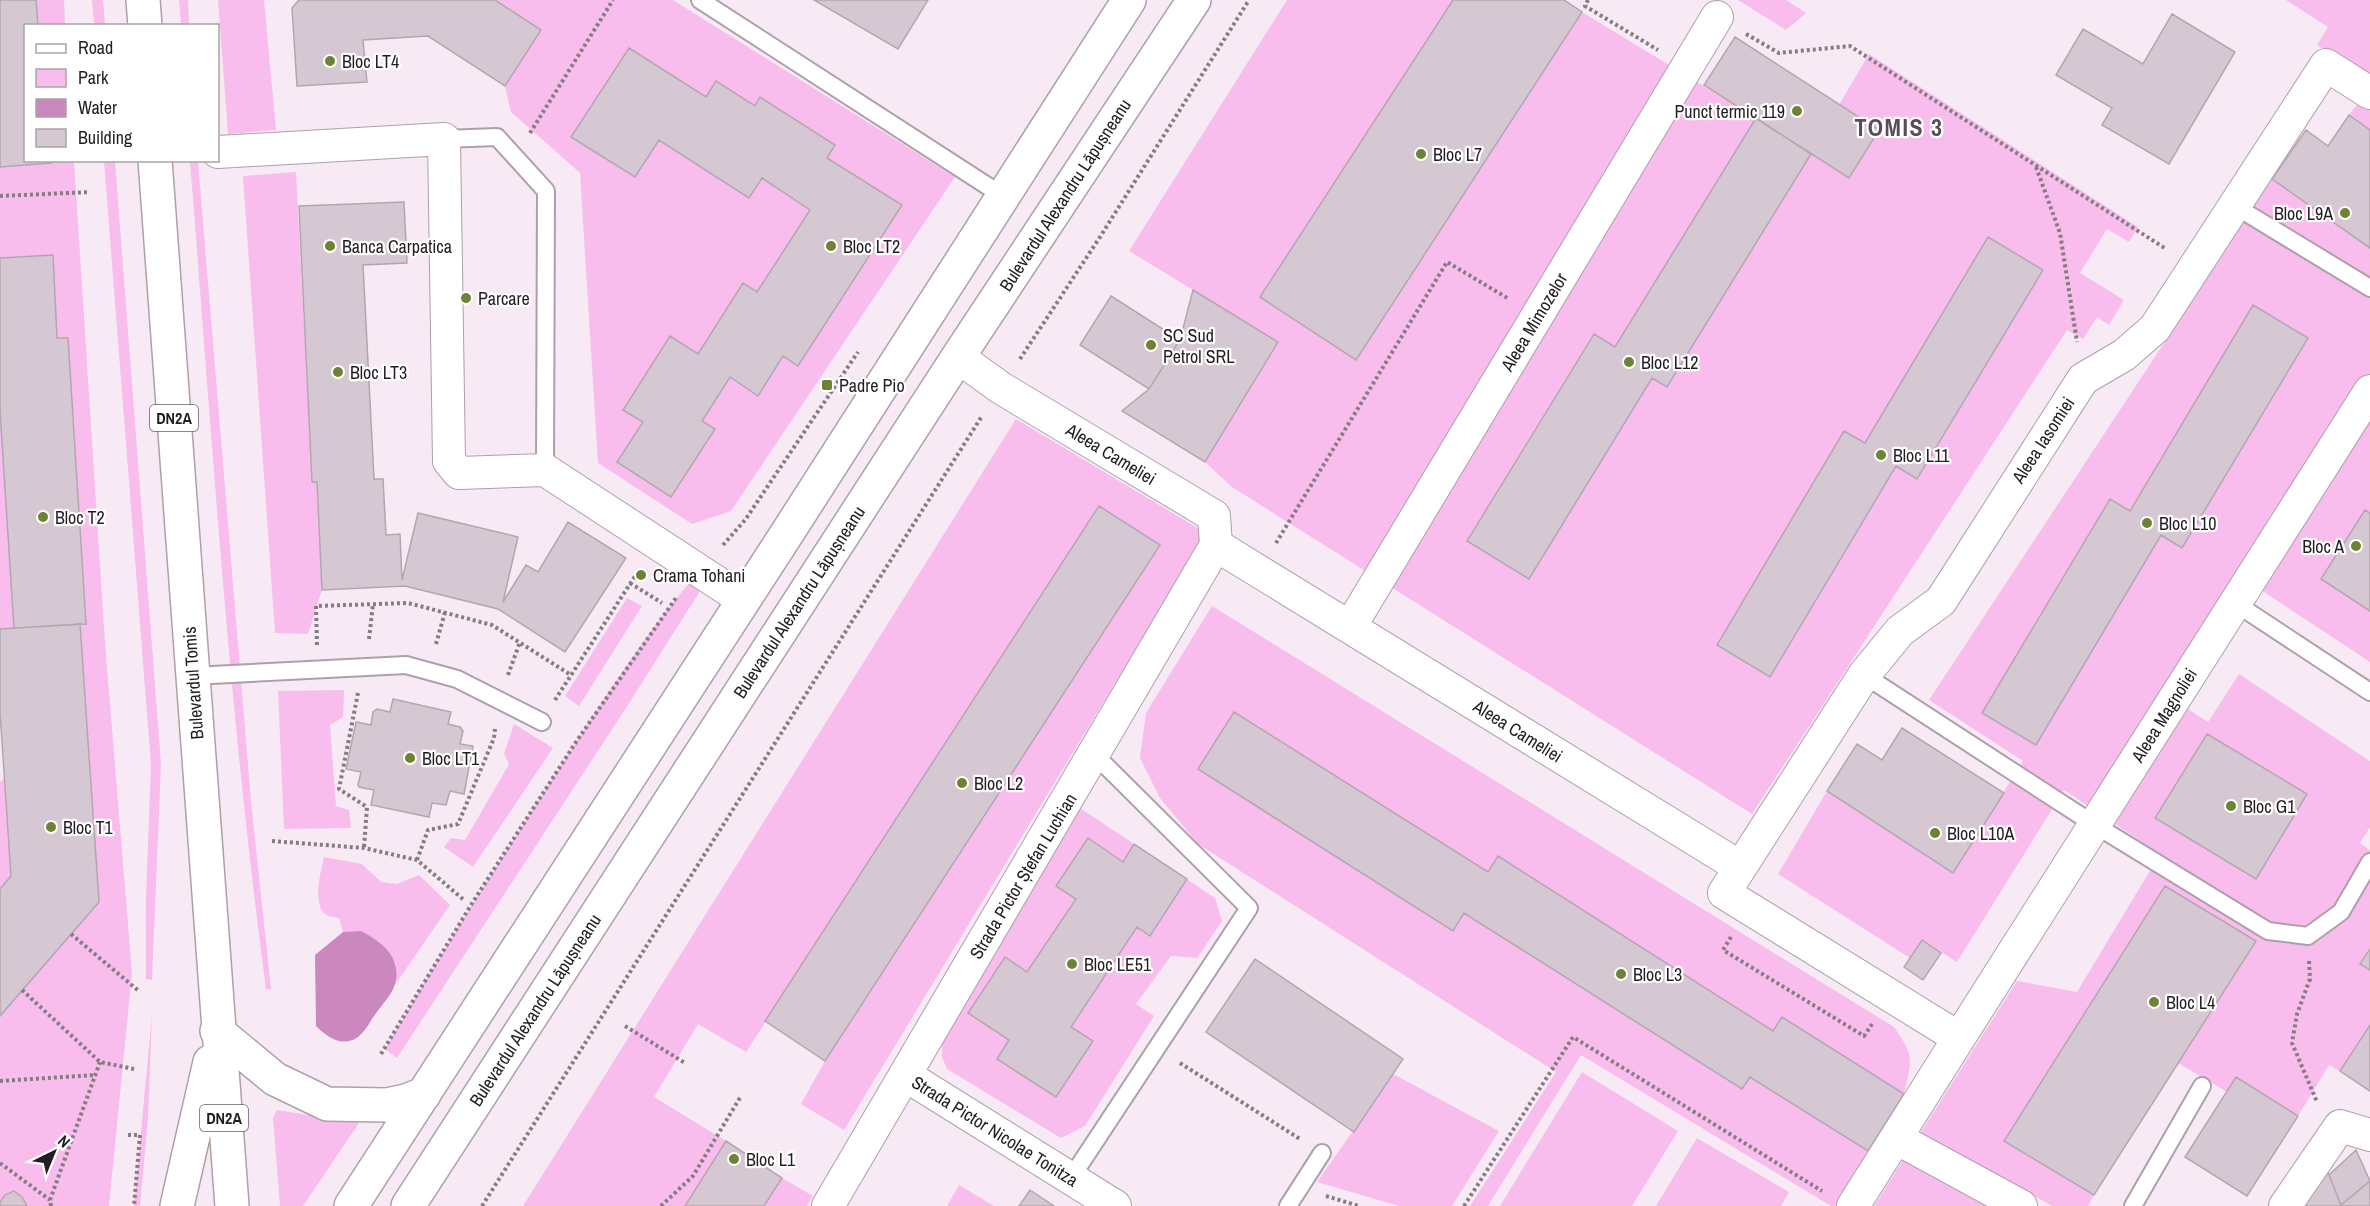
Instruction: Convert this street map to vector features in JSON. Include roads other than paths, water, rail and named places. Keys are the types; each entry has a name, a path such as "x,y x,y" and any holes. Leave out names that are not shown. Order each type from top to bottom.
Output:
{"main road":[{"path":"143,0 145,24"},
{"path":"351,1206 1129,0"},
{"name":"Bulevardul Alexandru Lăpușneanu","path":"408,1206 958,357 1194,0"},
{"name":"Bulevardul Tomis","path":"155,162 217,1030 232,1206"},
{"path":"177,1206 217,1030 275,1079 327,1104 387,1105 424,1094"},
{"path":"434,1206 448,1141"}],"street":[{"name":"Aleea Mimozelor","path":"1350,627 1717,17"},
{"name":"Aleea Iasomiei","path":"1740,867 1864,675 1899,631 1941,600 2083,379 2124,355 2155,328 2326,65 2370,93"},
{"path":"219,152 444,139 449,461 459,473 546,470 744,600"},
{"name":"Aleea Cameliei","path":"958,357 1001,388 1214,516 1216,545 1740,867"},
{"name":"Aleea Magnoliei","path":"1959,1038 2370,392"},
{"name":"Strada Pictor Ștefan Luchian","path":"828,1206 1216,545"},
{"path":"1740,867 1724,893 1959,1038 1896,1138 1840,1200"},
{"name":"Strada Pictor Nicolae Tonitza","path":"905,1075 1115,1206"},
{"path":"2285,1206 2340,1126 2370,1135"},
{"path":"1896,1138 2021,1206"}],"lane":[{"path":"700,0 1004,196"},
{"path":"444,139 497,137 546,191 546,470"},
{"path":"2235,206 2370,288"},
{"path":"2235,603 2370,692"},
{"path":"192,676 406,665 457,679 542,722"},
{"path":"1864,675 2095,825 2268,931 2308,936 2341,912 2370,862"},
{"path":"1071,1178 1249,908 1094,754"},
{"path":"2133,1206 2202,1086"},
{"path":"1288,1206 1322,1153"}],"water":[{"path":"361,931 383,945 393,958 396,966 395,984 389,997 361,1035 344,1042 331,1038 316,1026 315,955 343,932"}],"place":[{"name":"Bloc LT4","path":"330,61"},
{"name":"Punct termic 119","path":"1797,111"},
{"name":"Bloc L7","path":"1421,154"},
{"name":"Bloc L9A","path":"2345,213"},
{"name":"Banca Carpatica","path":"330,246"},
{"name":"Bloc LT2","path":"831,246"},
{"name":"Parcare","path":"466,298"},
{"name":"SC Sud Petrol SRL","path":"1151,345"},
{"name":"Bloc L12","path":"1629,362"},
{"name":"Bloc LT3","path":"338,372"},
{"name":"Padre Pio","path":"827,385"},
{"name":"Bloc L11","path":"1881,455"},
{"name":"Bloc T2","path":"43,517"},
{"name":"Bloc L10","path":"2147,523"},
{"name":"Bloc A","path":"2356,546"},
{"name":"Crama Tohani","path":"641,575"},
{"name":"Bloc LT1","path":"410,758"},
{"name":"Bloc L2","path":"962,783"},
{"name":"Bloc G1","path":"2231,806"},
{"name":"Bloc T1","path":"51,827"},
{"name":"Bloc L10A","path":"1935,833"},
{"name":"Bloc LE51","path":"1072,964"},
{"name":"Bloc L3","path":"1621,974"},
{"name":"Bloc L4","path":"2154,1002"},
{"name":"Bloc L1","path":"734,1159"}],"district":[{"name":"TOMIS 3","path":"1899,127"}]}
